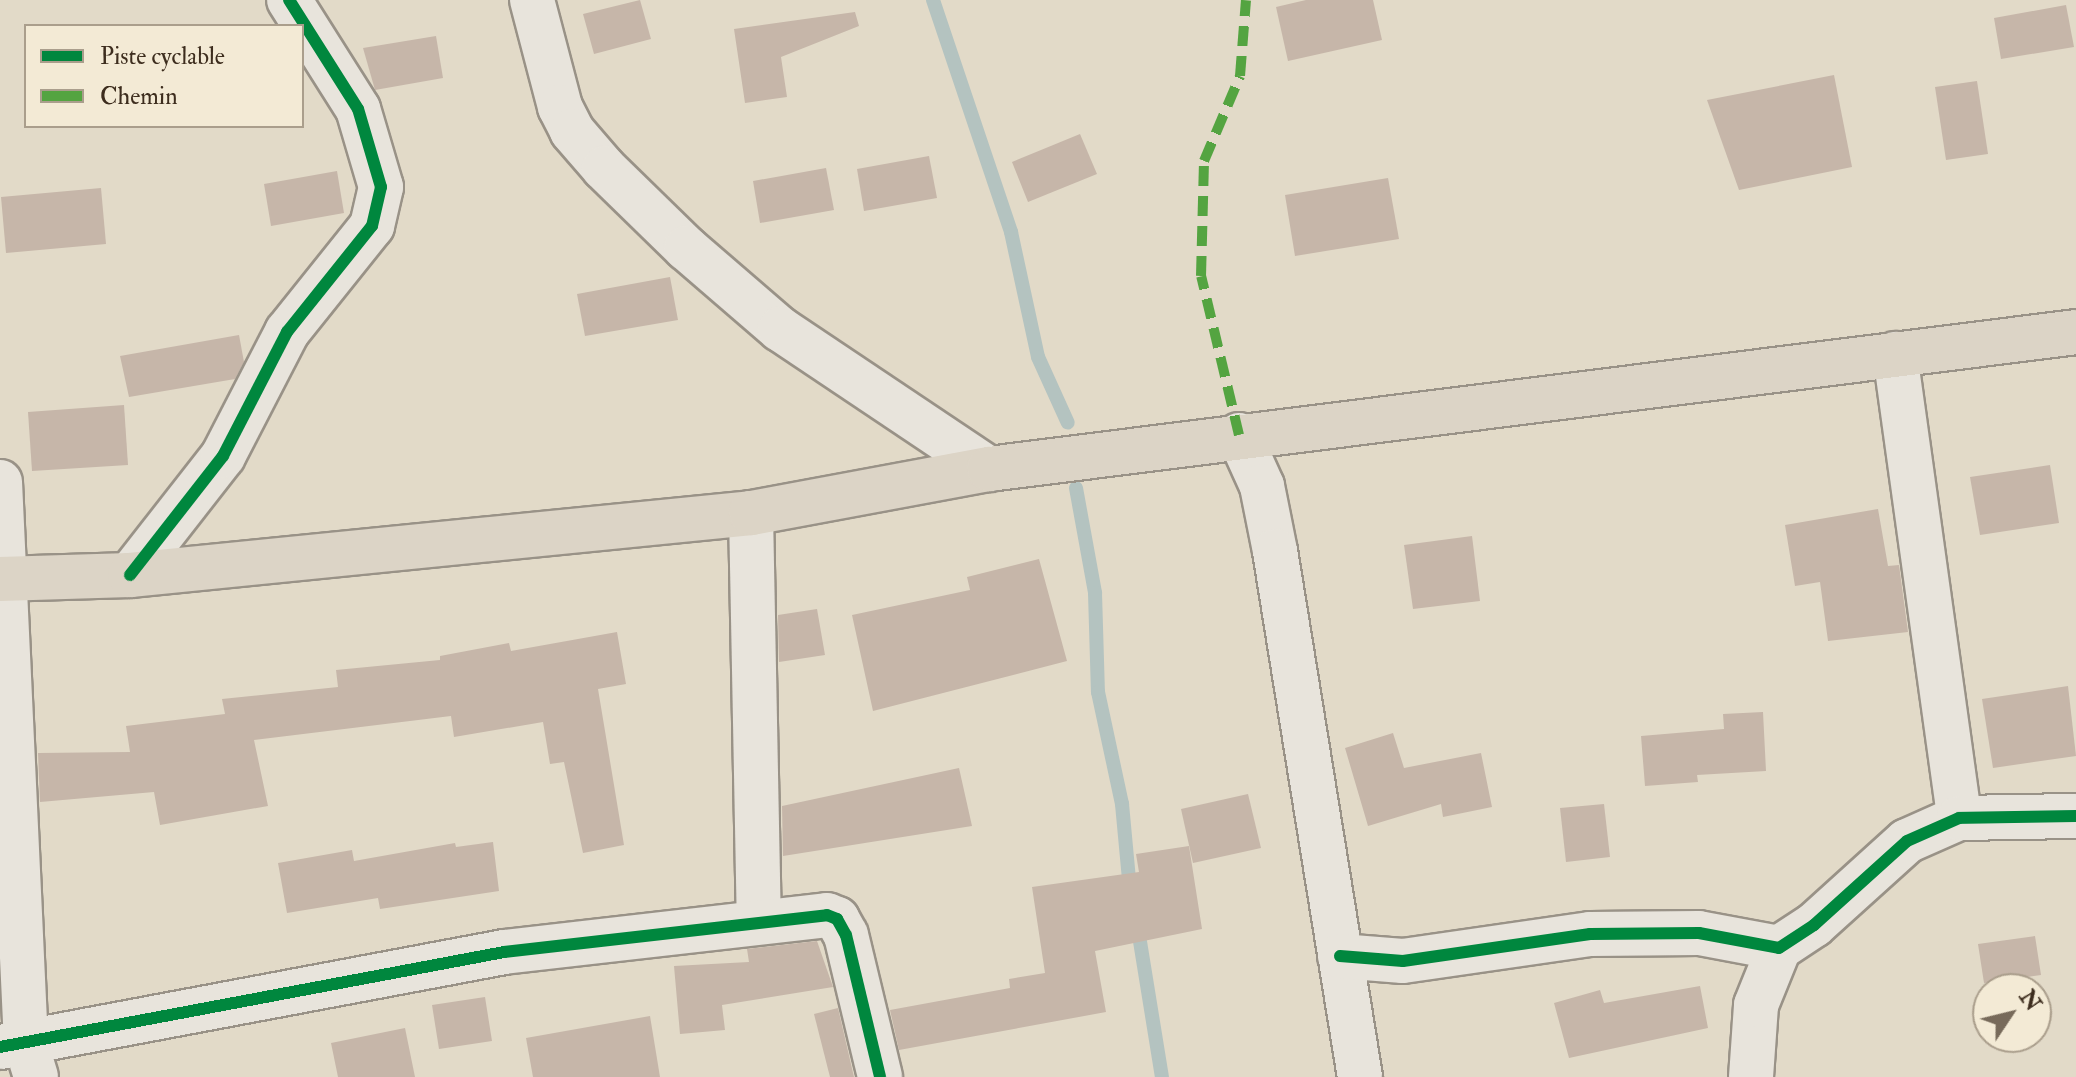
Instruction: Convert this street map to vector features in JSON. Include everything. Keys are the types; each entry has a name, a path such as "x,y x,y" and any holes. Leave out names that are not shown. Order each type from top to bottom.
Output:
{"highway":[{"path":"2,579 130,575 751,513 989,469 1239,435 2076,332"}],"street":[{"path":"130,575 223,456 287,332 372,226 381,187 358,109 289,0"},
{"path":"532,0 560,107 572,131 604,168 686,248 780,329 989,469"},
{"path":"1895,354 1959,818"},
{"path":"1239,435 1262,486 1272,538 1360,1077"},
{"path":"0,482 21,1056 504,952 827,915 837,919 880,1077"},
{"path":"751,513 759,921"},
{"path":"1751,1077 1756,1005 1779,948 1814,925 1907,841 1959,818 2076,816"},
{"path":"1340,956 1403,961 1590,934 1699,933 1779,948"}],"building":[{"path":"640,0 651,39 594,54 583,14"},
{"path":"1306,0 1373,0 1382,40 1288,61 1276,7"},
{"path":"2066,5 2074,47 2001,59 1994,18"},
{"path":"855,12 859,26 781,57 787,97 745,103 734,29"},
{"path":"436,36 443,78 375,90 363,48"},
{"path":"1834,75 1852,167 1739,190 1707,100"},
{"path":"1977,81 1988,154 1946,160 1935,87"},
{"path":"1080,134 1097,174 1028,202 1012,162"},
{"path":"929,156 937,198 864,211 857,169"},
{"path":"826,168 834,210 760,223 753,181"},
{"path":"337,171 344,213 271,226 264,184"},
{"path":"1388,178 1399,239 1295,256 1285,195"},
{"path":"101,188 106,244 6,253 1,197"},
{"path":"670,277 678,320 585,336 577,294"},
{"path":"239,335 244,362 235,379 129,397 120,356"},
{"path":"124,405 128,465 32,471 28,412"},
{"path":"2050,465 2059,523 1980,535 1970,477"},
{"path":"1878,509 1888,566 1899,565 1908,632 1828,641 1820,582 1795,586 1785,525"},
{"path":"1472,536 1480,601 1413,609 1404,545"},
{"path":"1039,559 1067,661 873,711 852,615 970,590 967,577"},
{"path":"817,609 825,655 779,662 778,615"},
{"path":"617,632 626,684 598,689 624,845 583,853 564,762 550,764 543,722 454,737 451,716 254,740 268,806 160,825 154,792 40,802 38,753 130,752 126,726 225,714 222,699 338,687 336,670 440,660 440,656 509,643 511,651"},
{"path":"2068,686 2076,756 1993,768 1982,699"},
{"path":"1763,712 1766,771 1697,775 1698,782 1645,786 1641,736 1724,729 1723,714"},
{"path":"1393,733 1404,768 1481,753 1492,807 1443,817 1441,804 1368,826 1345,748"},
{"path":"959,768 972,826 783,856 782,806"},
{"path":"1248,794 1261,848 1193,863 1181,809"},
{"path":"1604,804 1610,857 1566,862 1560,808"},
{"path":"493,842 499,891 380,909 378,898 287,913 278,863 352,850 354,861 455,843 456,847"},
{"path":"1189,846 1202,929 1095,951 1106,1012 899,1050 890,1010 1010,988 1009,979 1045,973 1032,887 1139,872 1136,854"},
{"path":"2035,936 2041,973 1982,973 1978,944"},
{"path":"817,941 833,987 722,1005 725,1030 680,1034 674,966 749,962 747,949"},
{"path":"1700,986 1708,1028 1569,1058 1554,1003 1600,990 1604,1003"},
{"path":"485,997 492,1041 439,1049 432,1005"},
{"path":"838,1008 854,1077 830,1077 814,1014"},
{"path":"650,1016 660,1077 533,1077 526,1038"},
{"path":"405,1028 415,1077 338,1077 331,1043"}],"waterway":[{"path":"933,0 1011,232 1038,357 1068,423"},
{"path":"1076,488 1095,593 1098,692 1122,804 1130,891"},
{"path":"1137,923 1162,1077"}],"marked path":[{"path":"1239,435 1201,276 1204,161 1240,76 1246,0"}],"cycle path":[{"path":"130,575 223,456 287,332 372,226 381,187 358,109 289,0"},
{"path":"1340,956 1403,961 1590,934 1699,933 1779,948 1814,925 1907,841 1959,818 2076,816"},
{"path":"0,1047 504,952 827,915 837,919 846,935 880,1077"}]}
